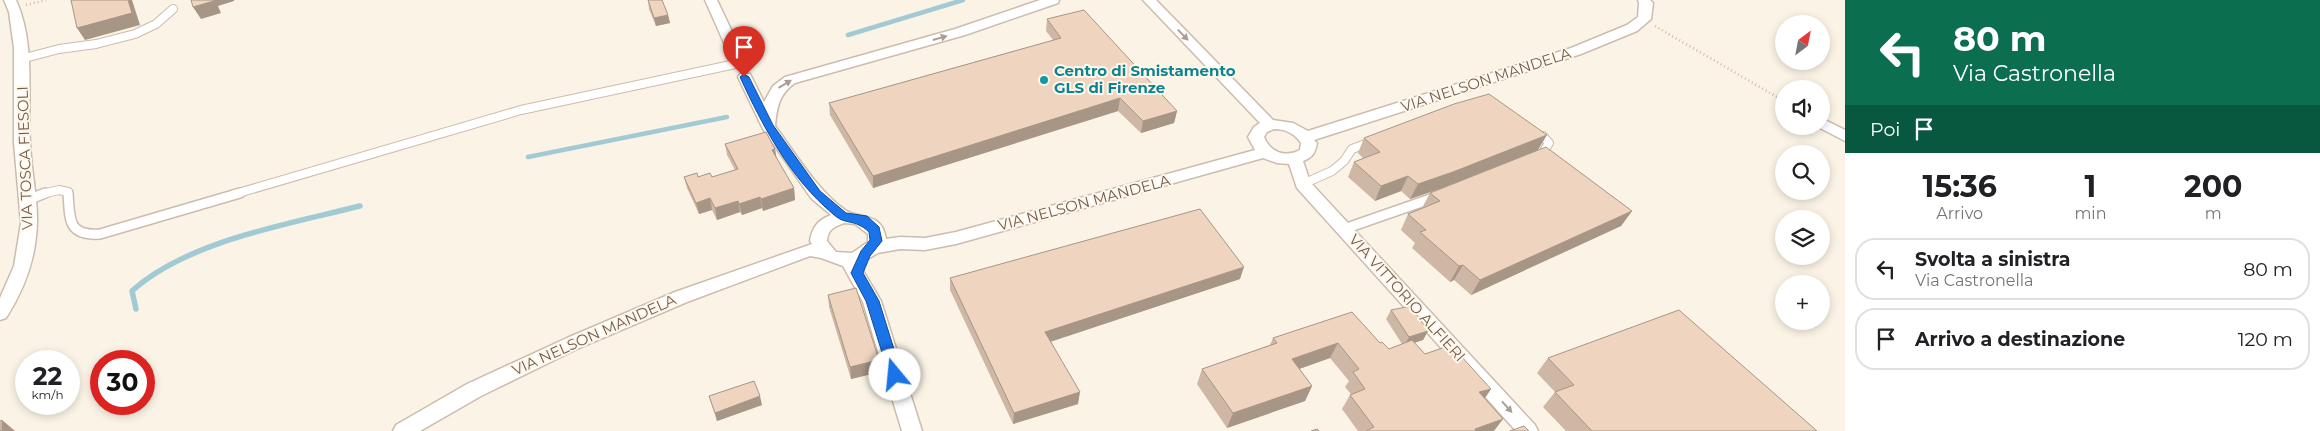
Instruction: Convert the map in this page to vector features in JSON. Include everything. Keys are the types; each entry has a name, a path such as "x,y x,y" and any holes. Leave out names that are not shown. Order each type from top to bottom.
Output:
{"street":[{"path":"711,0 768,126 816,194 843,217"},
{"path":"768,126 772,96 778,87 790,80 960,32 1053,0"},
{"path":"1149,0 1270,125"},
{"path":"1644,0 1646,3 1644,19"},
{"name":"VIA TOSCA FIESOLI","path":"0,312 19,278 27,249 30,219 21,118 22,59 12,4"},
{"name":"VIA NELSON MANDELA","path":"1306,138 1576,51 1632,28 1644,19"},
{"path":"1270,125 1286,126 1301,132 1306,138 1309,143 1307,153 1294,159 1276,157 1266,152 1257,143 1256,137 1258,132 1270,125"},
{"path":"1830,128 1845,136"},
{"name":"VIA NELSON MANDELA","path":"871,244 924,244 956,238 1266,152"},
{"name":"VIA VITTORIO ALFIERI","path":"1294,159 1303,184 1528,431"},
{"path":"816,194 821,217 821,240 835,258 852,266 872,301 912,431"},
{"path":"821,240 834,219 843,217 863,219 871,244 852,266"},
{"name":"VIA NELSON MANDELA","path":"403,431 474,390 573,343 681,297 809,250 821,240"}],"lane":[{"path":"22,59 59,49 96,44 135,34 156,24 173,9"},
{"path":"28,200 56,190 64,190 68,192 69,218 74,228 89,236 100,234 521,110 742,70"},
{"path":"1533,158 1542,155 1550,143 1543,136"},
{"path":"1303,184 1319,179 1349,158 1352,149 1380,139"},
{"path":"1344,229 1443,194"}],"path":[{"path":"12,4 46,0"},
{"path":"1644,19 1775,96"}],"building":[{"path":"71,0 128,0 132,13 77,28"},
{"path":"191,0 213,0 214,1 193,7"},
{"path":"648,0 662,0 668,15 654,18"},
{"name":"Centro di Smistamento GLS di Firenze","path":"1084,10 1177,111 1143,121 1120,98 873,176 829,103 1061,38 1047,19"},
{"path":"1489,94 1547,135 1418,184 1408,176 1381,186 1354,162 1380,152 1364,138 1454,104"},
{"path":"766,132 775,149 772,150 794,188 761,199 760,197 739,204 738,201 715,208 710,198 696,203 684,177 697,173 698,177 710,173 712,177 738,169 725,144"},
{"path":"1546,147 1632,211 1480,280 1463,265 1459,266 1420,232 1426,230 1408,214 1440,201 1430,193"},
{"path":"1200,209 1244,267 1045,332 1080,392 1014,413 950,278"},
{"path":"856,288 879,360 850,367 828,295"},
{"path":"1411,306 1428,331 1409,337 1391,310"},
{"path":"1679,310 1817,431 1592,431 1555,392 1574,385 1548,358"},
{"path":"1352,312 1380,343 1382,342 1389,349 1412,340 1425,354 1451,345 1491,389 1479,392 1503,419 1475,429 1476,431 1366,431 1374,427 1350,395 1365,389 1353,372 1359,369 1338,343 1292,359 1312,386 1233,413 1202,369 1277,343 1273,338"},
{"path":"754,381 760,396 715,413 709,396"},
{"path":"2,420 2,431 0,431 0,421"},
{"path":"1524,426 1529,431 1510,431"}],"waterway":[{"path":"848,35 963,0"},
{"path":"528,157 727,117"},
{"path":"136,309 132,291 155,274 181,259 240,236 360,206"}],"place":[{"name":"Centro di Smistamento GLS di Firenze","path":"1044,80"}],"route":[{"path":"744,77 768,126 816,194 843,217 853,216 863,219 875,230 877,236 874,246 865,254 857,273 872,301 895,375"}]}
